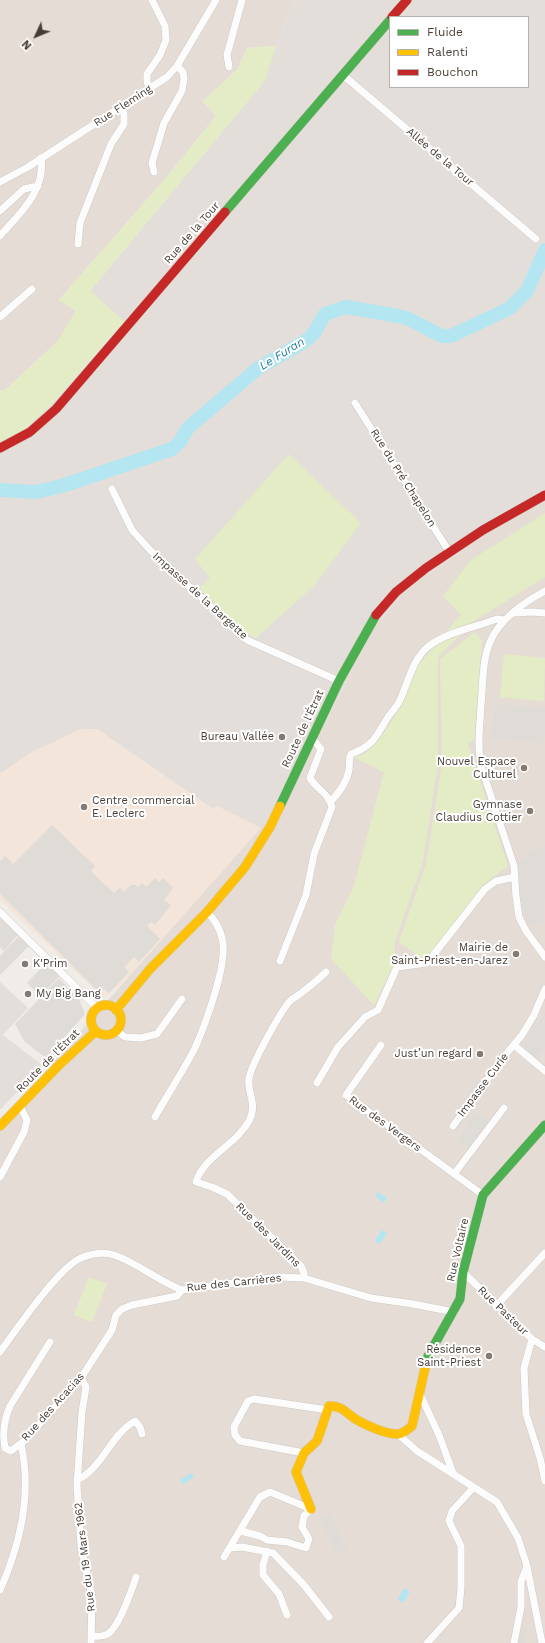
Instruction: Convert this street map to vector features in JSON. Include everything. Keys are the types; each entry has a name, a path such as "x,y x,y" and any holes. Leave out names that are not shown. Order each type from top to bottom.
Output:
{"street":[{"path":"149,89 146,81 147,74 160,55 166,40 165,26 152,0"},
{"name":"Rue Fleming","path":"0,182 41,158 167,77 177,66 216,0"},
{"path":"229,67 227,55 242,0"},
{"path":"393,16 407,0"},
{"name":"Rue de la Tour","path":"0,448 15,442 31,432 56,409 389,21"},
{"path":"154,172 152,163 164,123 182,91 184,79 183,72 177,66"},
{"name":"Allée de la Tour","path":"343,75 536,239"},
{"path":"78,244 80,223 111,144 124,124 124,114 121,107"},
{"path":"0,236 33,198 38,186 42,168 41,158"},
{"path":"0,211 24,188 38,186"},
{"path":"0,317 32,289"},
{"name":"Rue du Pré Chapelon","path":"355,403 450,553"},
{"name":"Impasse de la Bargette","path":"112,489 132,530 136,535 150,550 247,640 339,681"},
{"name":"Route de l'Étrat","path":"116,1010 150,969 207,912 245,867 270,827 339,681 373,619 396,592 426,568 483,530 545,495"},
{"path":"545,591 533,597 504,620 490,641 485,660 478,749 481,766 514,866 519,917 526,931 545,957"},
{"path":"513,613 532,612 545,614"},
{"path":"331,801 339,793 349,771 349,757 351,754 362,750 378,736 399,702 416,662 428,646 448,636 497,619 504,620"},
{"path":"280,961 306,896 314,854 332,807 331,801 313,784 310,778 321,749 312,738"},
{"path":"317,1083 338,1048 365,1017 378,1010 397,967 427,963 485,889 496,881 515,877"},
{"path":"0,912 97,1008"},
{"path":"155,1117 195,1047 215,994 223,963 223,939 214,920 207,912"},
{"name":"Rue des Jardins","path":"326,972 291,1001 265,1041 252,1068 249,1080 253,1101 253,1111 249,1121 231,1142 204,1166 199,1172 196,1182 227,1194 301,1266 304,1273 304,1278 371,1298 454,1312"},
{"name":"Impasse Curie","path":"453,1126 506,1054 522,1035 534,1015 545,989"},
{"path":"117,1031 125,1037 141,1038 157,1034 182,999"},
{"path":"108,1006 116,1010 121,1018 117,1031 109,1035 104,1035 96,1031 93,1027 91,1018 97,1008 108,1006"},
{"name":"Route de l'Étrat","path":"0,1126 64,1059 96,1031"},
{"name":"Rue des Vergers","path":"381,1045 346,1095 483,1196"},
{"path":"514,1045 545,1071"},
{"path":"0,1177 24,1132 27,1120 20,1106"},
{"path":"454,1174 504,1108"},
{"name":"Rue Voltaire","path":"398,1434 404,1432 412,1426 428,1356 460,1299 463,1272 483,1196 545,1125"},
{"path":"496,1306 545,1253"},
{"name":"Rue des Carrières","path":"0,1352 50,1286 80,1258 93,1254 114,1255 182,1290 278,1277 304,1278"},
{"name":"Rue Pasteur","path":"463,1272 496,1306 532,1339 545,1347"},
{"name":"Rue des Acacias","path":"50,1342 18,1392 6,1417 2,1436 5,1448 11,1451 21,1444 49,1415 81,1378 112,1330 116,1316 122,1309 132,1305 177,1296 182,1290"},
{"path":"532,1339 524,1368 526,1414 540,1458 545,1482"},
{"name":"Rue du 19 Mars 1962","path":"81,1378 86,1387 77,1480 81,1546 92,1597 92,1640"},
{"path":"420,1394 436,1429 453,1473"},
{"path":"304,1453 240,1441 235,1435 234,1427 244,1407 248,1401 254,1399 328,1410"},
{"path":"311,1509 296,1472 304,1453 317,1440 329,1406 338,1406 368,1426 398,1434 417,1451 440,1467 453,1473 497,1502 518,1538 527,1566 533,1601 543,1641"},
{"path":"77,1480 86,1476 120,1431 135,1421 140,1427 142,1434"},
{"path":"0,1590 18,1543 25,1496 25,1461 21,1444"},
{"path":"427,1643 459,1608 461,1588 461,1546 449,1521 452,1511 474,1487"},
{"path":"224,1557 260,1497 270,1492 311,1509"},
{"path":"241,1530 260,1536 267,1540 287,1542 306,1548 309,1539 302,1527 302,1522 304,1516 311,1509"},
{"path":"273,1540 265,1546 263,1575 278,1594 287,1615"},
{"path":"230,1548 242,1547 273,1553 294,1573 329,1617"},
{"path":"514,1643 521,1607 521,1582 527,1566"},
{"path":"92,1640 112,1631 133,1588 136,1577"},
{"path":"521,1607 525,1603 533,1601"}],"shaded area":[{"path":"0,0 294,0 276,46 247,48 238,69 203,101 216,116 165,179 59,300 76,311 58,341 4,391 0,390"},
{"path":"294,0 545,0 545,494 411,586 376,624 289,794 261,828 217,806 213,809 97,729 81,729 30,753 0,774 0,441 19,434 50,406 124,322 90,291 264,81"},
{"path":"545,494 545,1643 0,1643 0,1123 289,794 376,624 411,586"},
{"path":"496,704 545,708 545,735 543,744 499,738 494,740 491,737"},
{"path":"81,729 97,729 213,809 217,806 261,828 125,981 104,998 0,900 0,774 30,753"},
{"path":"52,825 95,866 91,871 114,893 120,887 124,892 131,885 136,885 138,887 142,883 146,887 155,878 159,882 163,878 173,888 164,900 171,905 155,925 151,922 147,926 160,939 139,962 134,957 124,967 129,972 109,993 104,989 100,993 0,894 0,861 5,856 13,864"},
{"path":"545,845 545,896 543,924 528,925 521,899 518,861 529,857 527,851"},
{"path":"0,918 18,935 4,951 0,947"},
{"path":"19,936 29,946 0,975 0,956"},
{"path":"46,963 60,976 40,996 27,983"},
{"path":"59,978 80,1001 85,1014 46,1058 25,1042 15,1024"},
{"path":"0,982 28,1008 3,1035 42,1065 0,1110"},
{"path":"545,1011 545,1048 535,1060 523,1050 524,1042"},
{"path":"477,1082 488,1088 456,1133 447,1126"},
{"path":"476,1112 492,1124 472,1151 457,1139"},
{"path":"330,1513 347,1550 335,1552 320,1518"},
{"path":"521,1627 528,1629 525,1643 518,1643"}],"green space":[{"path":"276,46 265,81 90,291 124,321 50,406 19,434 0,441 0,390 4,391 58,341 76,311 59,300 165,179 216,116 203,101 238,69 247,48"},
{"path":"289,454 361,523 314,586 256,638 243,631 199,589 210,578 195,559"},
{"path":"545,513 545,577 474,621 438,657 438,764 423,861 395,942 395,962 374,1005 331,959 335,925 354,886 384,772 353,757 364,754 383,734 402,705 408,682 419,664 461,615 443,596 471,560"},
{"path":"475,632 482,641 474,740 468,744 508,866 482,886 426,961 399,942 426,864 442,763 440,659"},
{"path":"504,654 545,658 544,701 500,697"},
{"path":"89,1277 107,1284 92,1322 74,1315"}],"water":[{"path":"378,1192 387,1198 384,1203 375,1196"},
{"path":"382,1230 387,1234 380,1243 377,1243 375,1240"},
{"path":"191,1473 194,1477 183,1484 180,1480"},
{"path":"404,1588 410,1592 403,1603 398,1599"}],"waterway":[{"name":"Le Furan","path":"0,490 36,492 65,485 172,449 179,443 188,428 257,369 307,340 314,333 325,314 346,307 398,316 407,318 442,336 451,336 510,308 527,291 545,250"}],"traffic: fast":[{"path":"225,212 389,21"},
{"path":"280,806 339,681 376,615"},
{"path":"426,1364 428,1356 460,1299 463,1272 483,1195 545,1125"}],"traffic: slow":[{"path":"116,1010 150,969 207,912 245,867 270,827 280,806"},
{"path":"106,1005 112,1006 120,1014 121,1020 120,1026 112,1034 106,1035 100,1034 92,1026 91,1020 92,1014 100,1006 106,1005"},
{"path":"0,1126 59,1065 96,1031"},
{"path":"311,1509 296,1472 304,1453 317,1441 329,1406 343,1409 354,1418 382,1431 393,1434 402,1433 412,1426 426,1364"}],"traffic: jam":[{"path":"393,16 407,0"},
{"path":"0,448 30,432 56,409 225,212"},
{"path":"376,615 396,592 426,568 483,530 545,495"}],"place":[{"name":"Bureau Vallée","path":"282,737"},
{"name":"Nouvel Espace Culturel","path":"524,768"},
{"name":"Centre commercial E. Leclerc","path":"84,807"},
{"name":"Gymnase Claudius Cottier","path":"530,811"},
{"name":"Mairie de Saint-Priest-en-Jarez","path":"516,954"},
{"name":"K'Prim","path":"25,964"},
{"name":"My Big Bang","path":"28,994"},
{"name":"Just’un regard","path":"480,1054"},
{"name":"Résidence Saint-Priest","path":"489,1356"}]}
